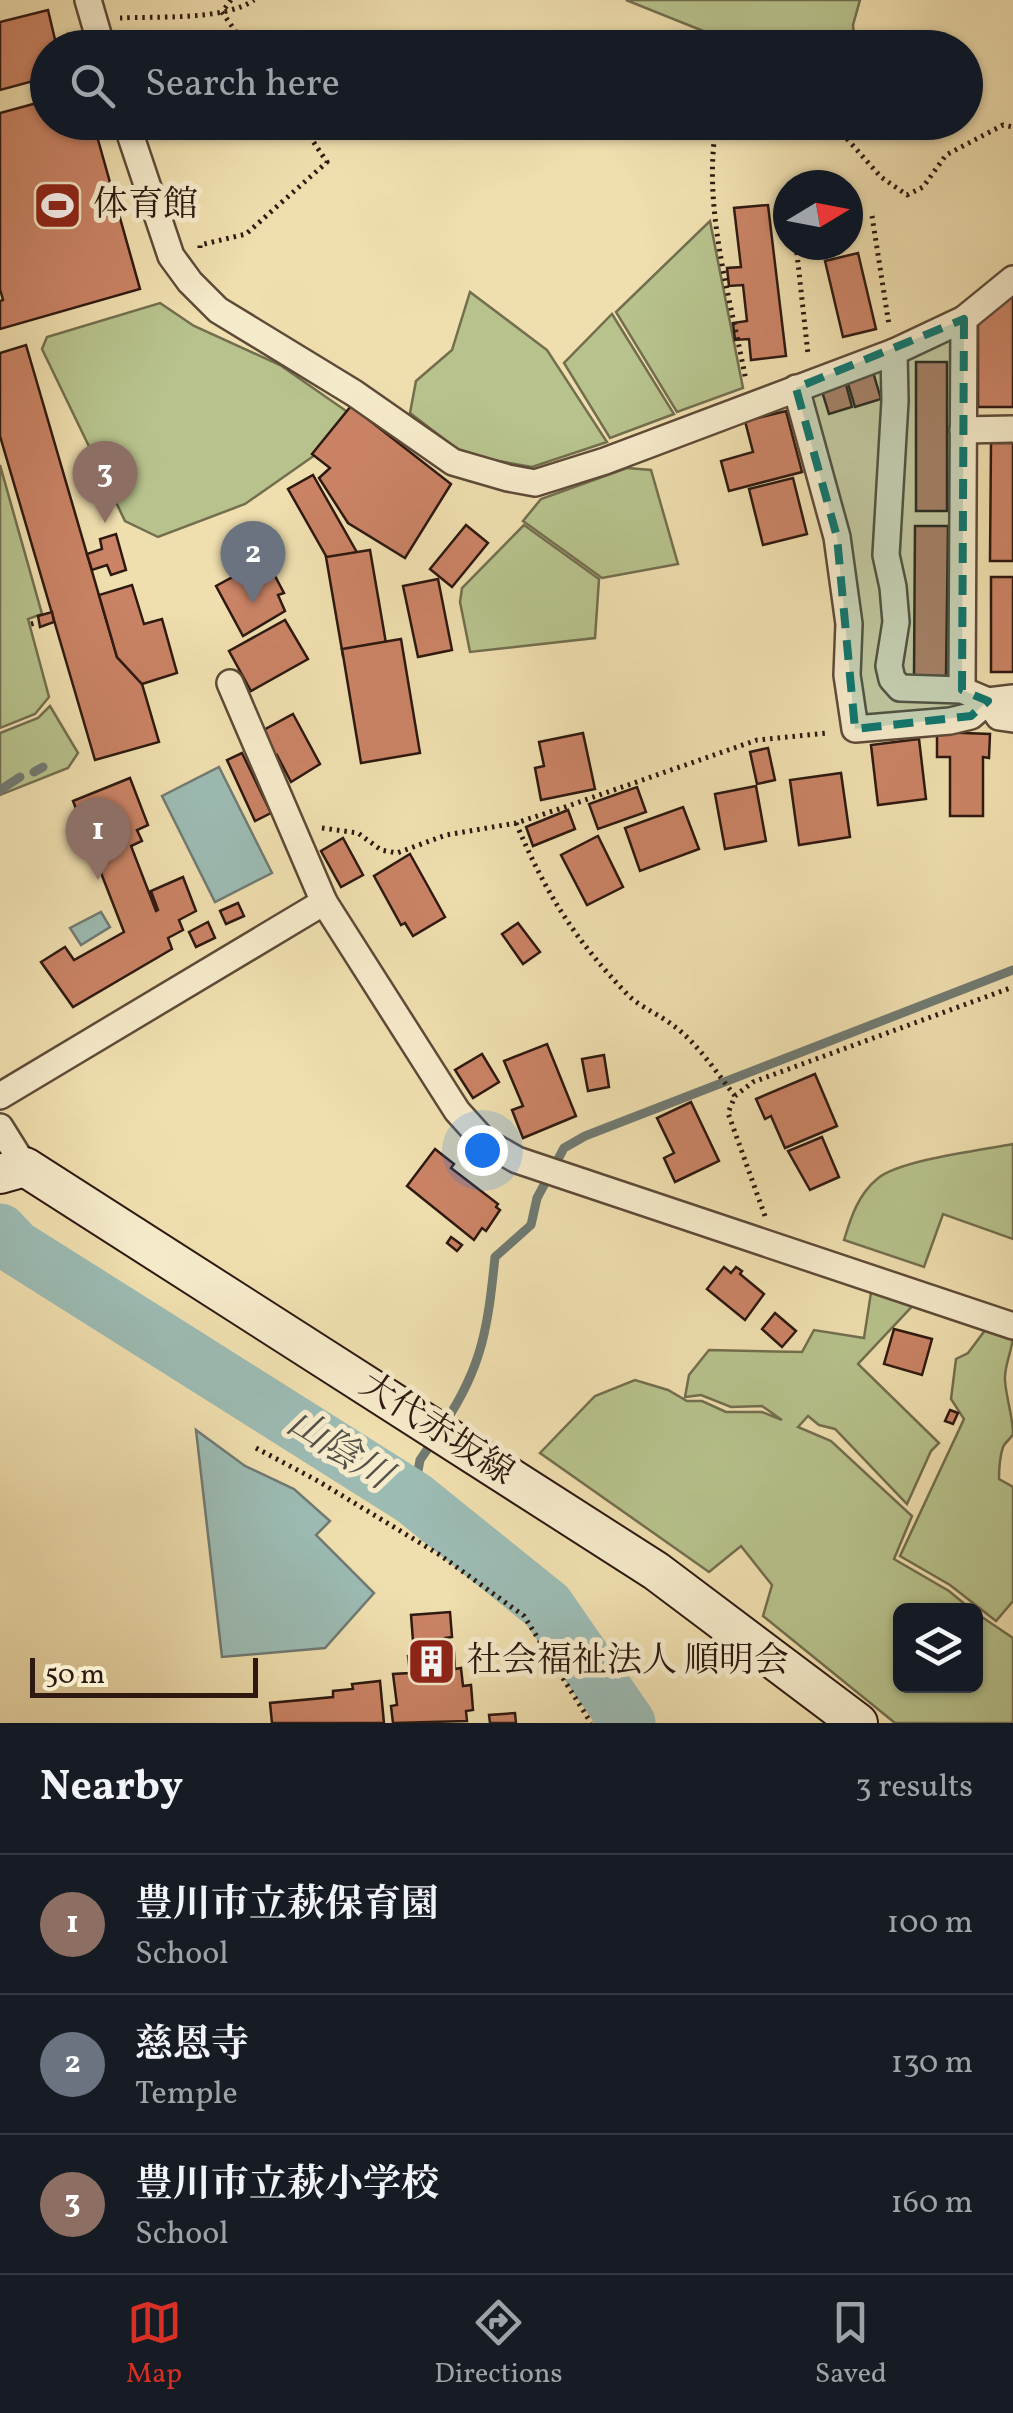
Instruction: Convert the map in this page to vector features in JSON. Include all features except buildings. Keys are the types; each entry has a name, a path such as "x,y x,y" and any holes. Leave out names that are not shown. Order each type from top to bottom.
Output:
{"main road":[{"name":"大代赤坂線","path":"13,1171 656,1571 858,1723"}],"street":[{"path":"132,140 170,256 218,310 354,394 453,462 534,483 605,461 894,352 964,319 1013,279"},
{"path":"962,690 964,319"},
{"path":"894,352 886,555 894,587 896,622 889,666 892,679 900,688 962,690 1000,700"},
{"path":"804,385 836,537 849,624 847,674 854,730 950,721 971,716 1000,700"},
{"path":"964,430 1013,429"},
{"path":"230,684 324,902 457,1110 484,1141 517,1160 1013,1326"},
{"path":"1000,700 999,717 1013,719"},
{"path":"0,1096 324,902"},
{"path":"0,1127 13,1171"}],"path":[{"path":"222,12 231,0"},
{"path":"91,11 222,12 244,7 254,0"},
{"path":"222,12 234,30"},
{"path":"983,136 1003,125 1013,127"},
{"path":"190,282 199,273 200,245 246,234 328,162 313,140"},
{"path":"713,140 712,198 750,406"},
{"path":"848,140 881,178 907,195 923,187 946,156 975,140"},
{"path":"872,216 894,352"},
{"path":"797,260 804,385"},
{"path":"281,799 320,828 358,833 381,850 397,853 446,835 516,823 757,740 854,730"},
{"path":"516,823 541,882 575,934 633,999 676,1028 704,1056 735,1096"},
{"path":"767,1244 764,1209 728,1112 735,1096 753,1082 1013,986"},
{"path":"256,1448 440,1555 524,1616 592,1723"}],"highlighted area":[{"path":"964,319 962,690 988,701 971,716 855,729 837,537 796,388"}],"green space":[{"path":"626,0 860,0 853,30 701,30"},
{"path":"710,221 743,388 677,412 616,312"},
{"path":"470,292 547,350 607,442 532,467 465,455 410,413 416,381 452,350"},
{"path":"160,303 194,326 280,365 362,422 245,504 158,537 125,521 42,349 47,337"},
{"path":"612,314 674,414 610,438 564,363"},
{"path":"0,465 42,614 28,619 49,697 35,714 0,728"},
{"path":"627,468 651,470 678,564 602,578 523,521 541,499"},
{"path":"524,525 599,579 595,638 470,652 460,602 462,588"},
{"path":"50,706 78,753 68,768 0,795 0,733 38,718"},
{"path":"1013,1144 1013,1239 943,1214 924,1267 844,1240 860,1199 870,1185 888,1172 922,1161"},
{"path":"872,1286 918,1300 858,1364 939,1443 931,1451 907,1504 835,1429 819,1425 808,1416 798,1427 831,1441 912,1516 894,1559 964,1603 893,1603 893,1693 983,1693 983,1618 1013,1638 1013,1723 895,1723 763,1616 772,1585 741,1546 709,1572 540,1453 595,1396 635,1380 726,1412 762,1412 782,1420 762,1406 731,1407 701,1395 685,1397 689,1375 709,1350 802,1352 814,1330 864,1338"},
{"path":"989,1325 1013,1334 1005,1380 1013,1434 1003,1447 999,1479 1013,1487 1013,1601 996,1621 983,1611 983,1603 973,1603 900,1556 964,1419 951,1399 956,1359 968,1353"}],"water":[{"path":"219,767 272,873 215,902 162,796"},
{"path":"101,912 110,927 81,945 70,928"},
{"path":"196,1430 245,1466 294,1489 330,1521 316,1535 374,1593 325,1648 222,1657"}],"waterway":[{"path":"34,772 43,767"},
{"path":"0,790 20,777"},
{"path":"444,1424 475,1364 490,1304 495,1257 531,1225 537,1198 564,1148 585,1136 1013,970"},
{"name":"山陰川","path":"0,1231 15,1247 413,1498 547,1606 628,1723"},
{"path":"413,1498 420,1460 433,1441"}],"place":[{"name":"体育館","path":"58,206"},
{"name":"豊川市立萩小学校","path":"105,523"},
{"name":"慈恩寺","path":"253,603"},
{"name":"豊川市立萩保育園","path":"98,880"},
{"name":"社会福祉法人 順明会","path":"432,1662"}]}
